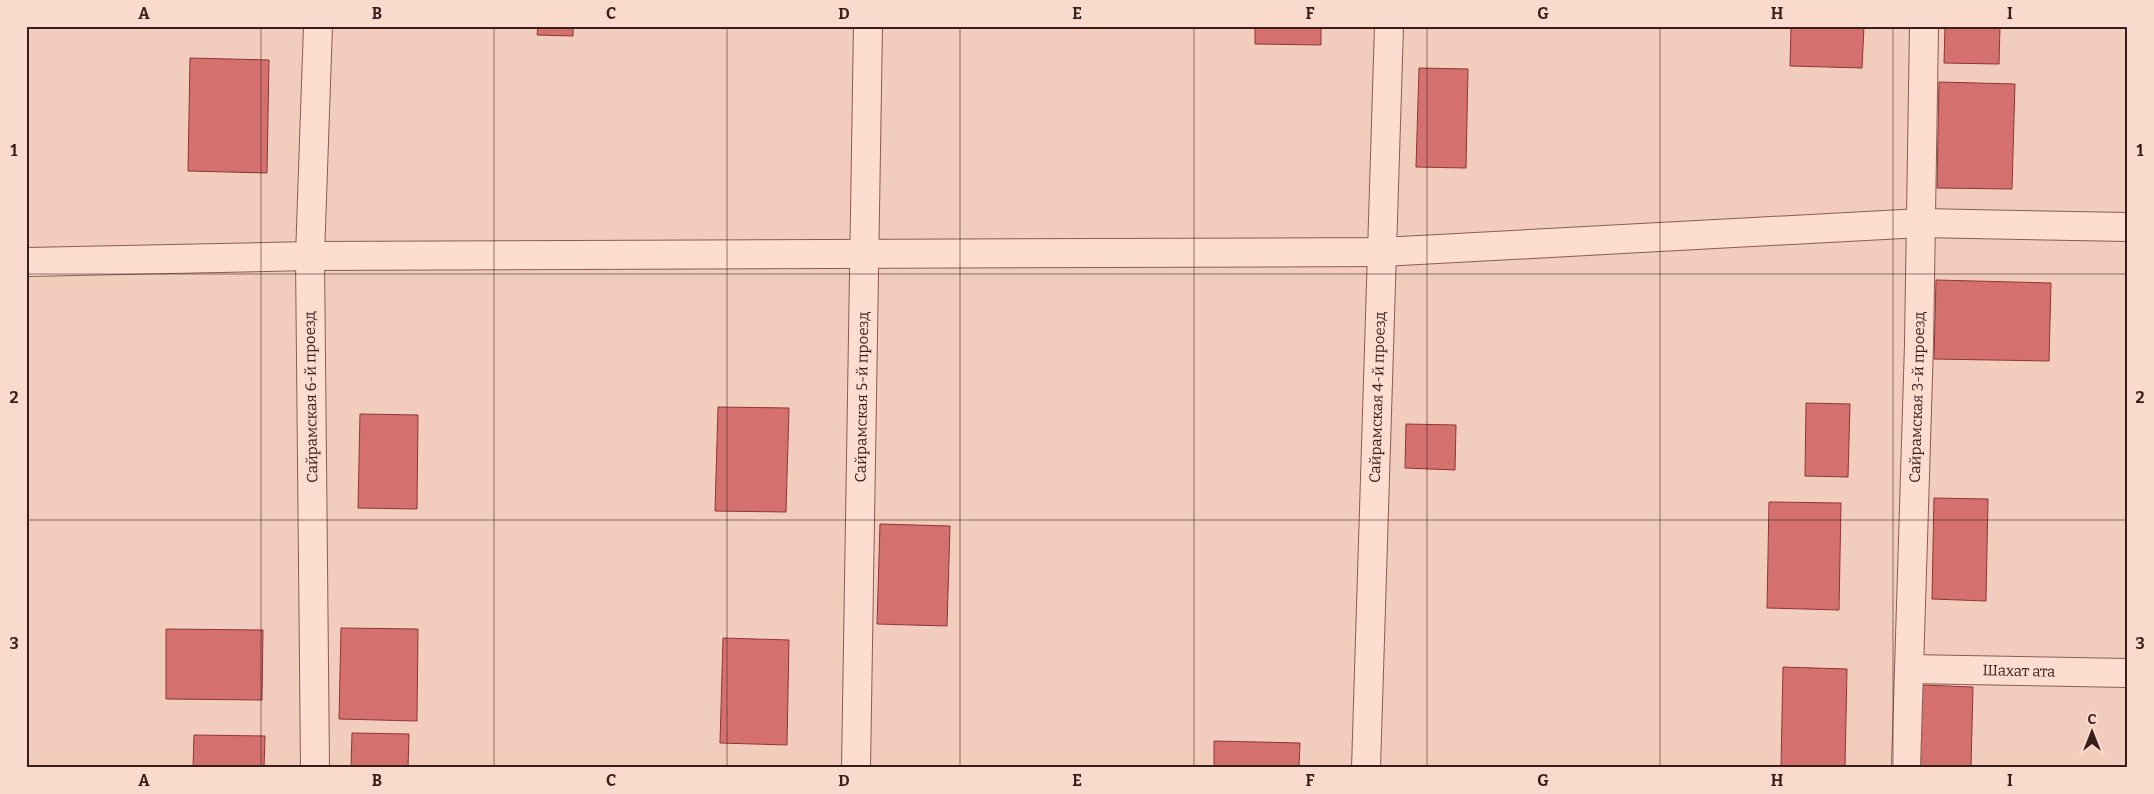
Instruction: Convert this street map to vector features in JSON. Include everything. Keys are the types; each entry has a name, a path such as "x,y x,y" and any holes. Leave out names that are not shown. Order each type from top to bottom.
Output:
{"street":[{"name":"Сайрамская 6-й проезд","path":"315,768 310,256 318,26"},
{"name":"Сайрамская 5-й проезд","path":"856,768 868,26"},
{"name":"Сайрамская 4-й проезд","path":"1366,768 1388,26"},
{"name":"Сайрамская 3-й проезд","path":"1906,768 1921,223 1924,26"},
{"path":"26,262 310,256 1382,252 1921,223 2128,227"},
{"name":"Шахат ата","path":"1909,669 2128,673"}],"building":[{"path":"538,26 573,26 573,36 537,35"},
{"path":"1255,26 1321,26 1321,45 1255,44"},
{"path":"1791,26 1864,26 1862,68 1790,66"},
{"path":"1945,26 2000,26 1999,64 1944,63"},
{"path":"190,58 269,60 267,173 188,171"},
{"path":"1419,68 1468,69 1466,168 1416,167"},
{"path":"1939,82 2015,84 2012,189 1937,188"},
{"path":"1936,280 2051,283 2049,361 1934,359"},
{"path":"1806,403 1850,404 1848,477 1805,476"},
{"path":"718,407 789,408 786,512 715,511"},
{"path":"360,414 418,415 417,509 358,508"},
{"path":"1406,424 1456,425 1455,470 1405,468"},
{"path":"1934,498 1988,499 1986,601 1932,599"},
{"path":"1769,502 1841,503 1839,610 1767,608"},
{"path":"880,524 950,526 947,626 877,624"},
{"path":"341,628 418,629 417,721 339,719"},
{"path":"166,629 263,630 262,700 166,699"},
{"path":"723,638 789,640 787,745 720,743"},
{"path":"1783,667 1847,669 1845,768 1781,768"},
{"path":"1921,685 1973,687 1971,768 1919,768"},
{"path":"352,733 409,734 408,768 351,768"},
{"path":"194,735 265,736 264,768 193,768"},
{"path":"1214,741 1300,743 1299,768 1214,768"}]}
